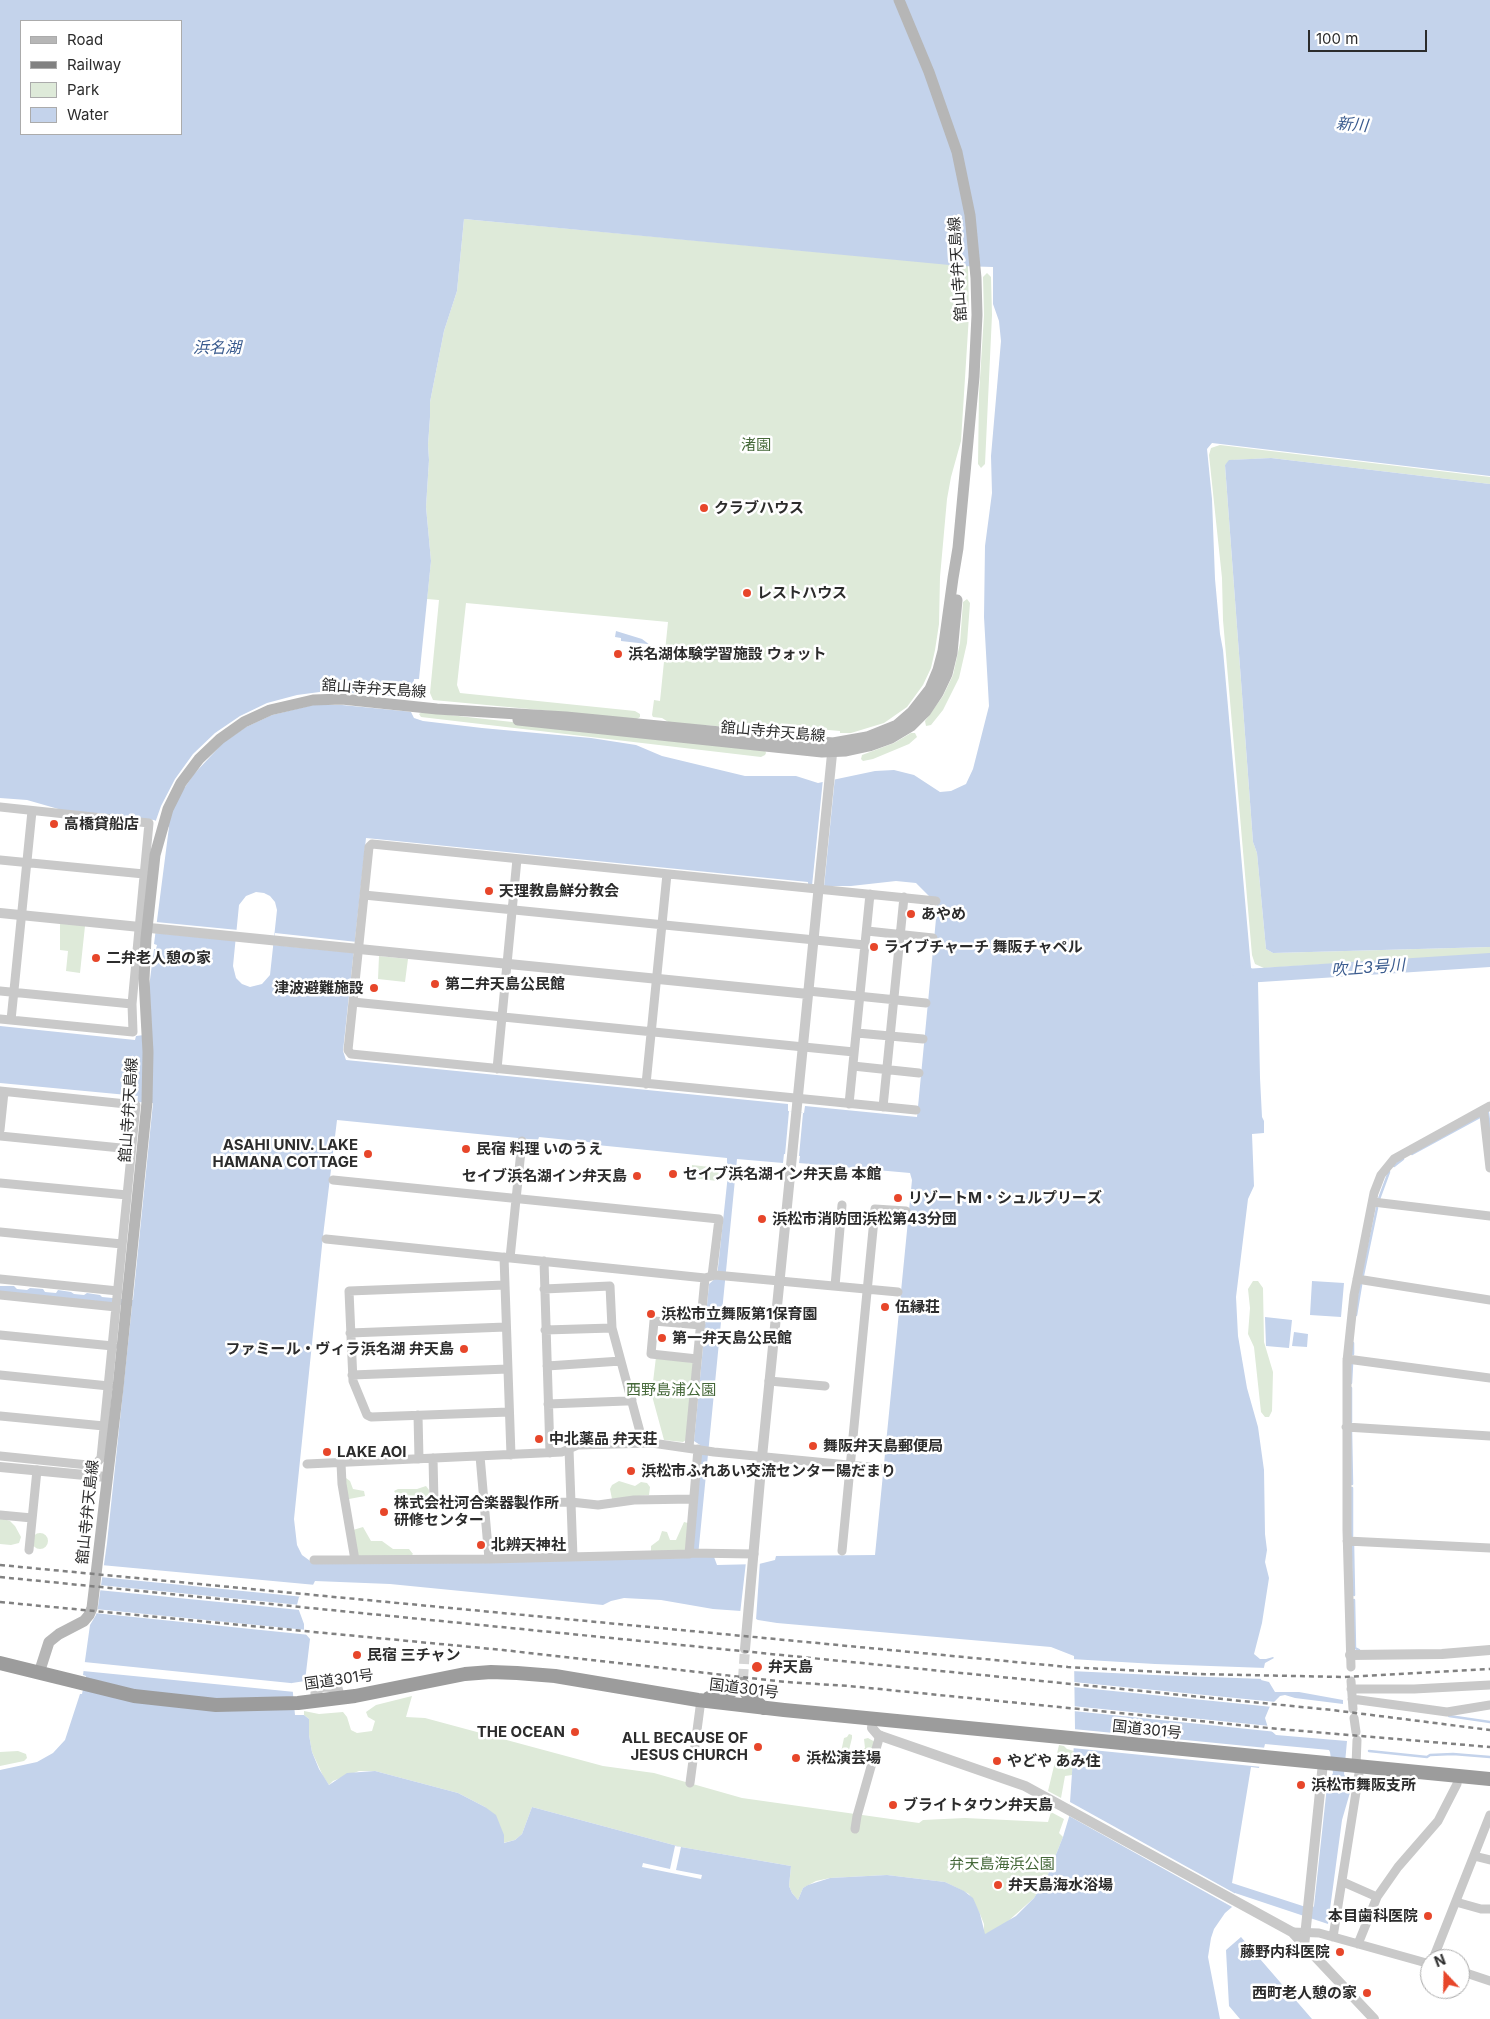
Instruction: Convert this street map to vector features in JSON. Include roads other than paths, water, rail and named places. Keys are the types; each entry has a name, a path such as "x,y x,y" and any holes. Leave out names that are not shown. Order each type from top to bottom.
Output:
{"highway":[{"name":"国道301号","path":"0,1663 134,1696 188,1703 243,1706 341,1698 465,1674 504,1672 555,1676 701,1700 872,1720 1490,1779"},
{"path":"701,1700 725,1694 742,1681 747,1693 763,1708"}],"main road":[{"name":"舘山寺弁天島線","path":"39,1673 49,1642 59,1634 80,1624 91,1612 106,1477 121,1292 147,1102 148,1064 143,996 147,928 155,855 162,826 174,795 199,759 220,739 257,716 284,706 327,699 566,717 832,751 910,721 934,680 941,661 958,548 974,377 977,315 976,267 970,215 955,145 929,72 898,0"}],"street":[{"path":"745,1649 769,1381 832,751"},
{"path":"0,807 149,822 144,874 147,928 132,1004 133,1032 0,1019"},
{"path":"11,1020 32,811"},
{"path":"916,1110 351,1054 348,1050 357,949 369,847 372,844 936,900"},
{"path":"496,1069 517,859"},
{"path":"0,860 144,874"},
{"path":"646,1084 667,874"},
{"path":"849,1104 870,894"},
{"path":"364,895 865,945"},
{"path":"883,1107 904,897"},
{"path":"0,913 657,979 926,1003"},
{"path":"866,931 933,938"},
{"path":"0,991 132,1004"},
{"path":"353,1002 854,1052"},
{"path":"856,1033 922,1039"},
{"path":"853,1066 919,1073"},
{"path":"0,1130 2,1091 136,1105 122,1244 121,1292 0,1279"},
{"path":"1486,1108 1484,1115 1490,1168"},
{"path":"1350,1667 1347,1541 1347,1359 1357,1279 1373,1202 1381,1174 1394,1158 1486,1108"},
{"path":"0,1136 131,1149"},
{"path":"511,1454 505,1285 522,1141"},
{"path":"333,1180 719,1219 697,1359 693,1553"},
{"path":"0,1183 127,1196"},
{"path":"1373,1202 1490,1216"},
{"path":"835,1286 842,1205"},
{"path":"842,1551 875,1208 906,1211"},
{"path":"0,1232 122,1244"},
{"path":"326,1239 507,1258 898,1292"},
{"path":"544,1261 550,1453"},
{"path":"1357,1279 1490,1300"},
{"path":"505,1285 349,1291 350,1334 352,1375 367,1416 509,1412"},
{"path":"544,1289 610,1286 612,1328 643,1443"},
{"path":"0,1295 120,1305 113,1346 100,1458 95,1464 0,1456"},
{"path":"697,1359 646,1354 654,1321 701,1325"},
{"path":"350,1334 506,1327"},
{"path":"546,1330 612,1328"},
{"path":"0,1335 113,1346"},
{"path":"1347,1359 1490,1378"},
{"path":"547,1366 622,1361"},
{"path":"352,1375 508,1369"},
{"path":"0,1376 109,1386"},
{"path":"769,1381 825,1386"},
{"path":"548,1404 626,1402 632,1400"},
{"path":"418,1415 420,1459"},
{"path":"0,1416 104,1426"},
{"path":"1346,1427 1490,1436"},
{"path":"307,1464 550,1453 562,1452 578,1445 643,1443 880,1468"},
{"path":"569,1449 573,1557"},
{"path":"480,1456 489,1559"},
{"path":"432,1458 434,1502"},
{"path":"341,1463 342,1484 355,1560"},
{"path":"0,1467 106,1477"},
{"path":"29,1550 37,1470"},
{"path":"484,1504 571,1502 598,1505 634,1500 694,1499"},
{"path":"0,1515 32,1518"},
{"path":"1347,1541 1490,1548"},
{"path":"314,1560 489,1559 693,1553 753,1557"},
{"path":"1350,1655 1442,1654 1490,1650"},
{"path":"1333,1937 1343,1882 1355,1766 1356,1736 1351,1685 1414,1689 1490,1685"},
{"path":"690,1783 701,1700"},
{"path":"1352,1700 1447,1712 1490,1705"},
{"path":"872,1720 872,1728 880,1736 1013,1780 1070,1809 1292,1932 1373,2017"},
{"path":"855,1829 880,1736"},
{"path":"1304,1946 1326,1764"},
{"path":"1358,1944 1377,1897 1398,1867 1438,1821 1455,1790 1458,1776"},
{"path":"1437,1949 1474,1856 1487,1833 1490,1816"},
{"path":"1474,1856 1490,1860"},
{"path":"1343,1882 1377,1897"},
{"path":"1456,1902 1481,1909 1490,1909"},
{"path":"1292,1932 1319,1933 1420,1961"},
{"path":"1470,1974 1490,1981"}],"water":[{"name":"浜名湖","path":"0,0 1490,0 1490,476 1212,443 1207,449 1212,499 1215,579 1251,968 1254,970 1258,982 1260,1078 1262,1117 1264,1121 1264,1133 1252,1134 1254,1186 1248,1199 1236,1297 1238,1336 1247,1388 1258,1427 1264,1470 1267,1550 1265,1562 1269,1578 1262,1623 1254,1654 1260,1659 1274,1658 1265,1663 1261,1680 1269,1682 1275,1692 1299,1692 1343,1700 1343,1704 1285,1695 1280,1696 1270,1706 1265,1718 1268,1728 1276,1735 1347,1741 1344,1774 1351,1789 1342,1820 1328,1924 1235,1893 1232,1907 1225,1913 1214,1929 1208,1957 1220,2019 0,2019 0,1770 37,1762 53,1753 65,1740 80,1694 82,1694 86,1676 83,1675 90,1625 98,1607 107,1543 132,1306 0,1292 0,1286 14,1286 17,1289 27,1290 30,1288 43,1289 45,1292 56,1293 58,1290 74,1294 84,1295 87,1293 102,1297 133,1300 153,1103 137,1102 138,1096 0,1083 0,1026 135,1040 136,1036 152,1034 149,987 154,949 156,949 157,945 154,944 169,827 154,820 62,810 27,800 0,798","holes":["464,219 960,266 993,267 993,304 999,321 1001,341 991,456 992,493 985,546 984,617 989,706 973,769 966,784 951,791 940,792 914,775 894,770 875,771 818,783 796,776 745,776 662,756 636,745 591,738 423,721 414,718 411,712 414,679 419,679 431,561 426,507 430,402 444,331 457,291","366,838 808,882 808,885 851,886 896,881 916,883 930,897 938,898 917,1117 805,1106 804,1113 788,1111 788,1104 346,1060 343,1051","256,892 264,893 275,902 277,910 270,975 262,984 250,987 242,984 236,978 233,966 239,905 246,896","337,1120 538,1140 539,1137 597,1143 597,1145 727,1158 727,1164 729,1165 717,1277 709,1284 694,1441 700,1445 691,1558 313,1563 302,1555 297,1545 294,1519","784,1154 800,1156 799,1163 910,1173 912,1180 875,1555 776,1556 775,1560 759,1564 717,1565 714,1557 698,1556 737,1159 783,1163","315,1581 390,1584 603,1605 624,1598 661,1600 713,1609 741,1611 758,1620 777,1623 1051,1647 1074,1656 1075,1729 1069,1817 1063,1837 1047,1877 1034,1898 1016,1916 985,1934 980,1914 973,1898 964,1891 945,1882 887,1875 830,1878 803,1888 798,1900 789,1886 791,1866 681,1847 532,1807 522,1834 515,1840 504,1843 504,1835 496,1815 458,1793 375,1771 347,1773 329,1785 319,1769 312,1752 309,1719 304,1715 295,1715 292,1683 305,1681 310,1639 304,1632 304,1624 297,1605 299,1597","1265,1744 1329,1750 1330,1752 1333,1773 1331,1777 1328,1777 1314,1906 1312,1909 1232,1883 1251,1767 1259,1768"]},
{"path":"1271,458 1490,484 1490,947 1273,953 1266,949 1257,853 1253,842 1225,465 1229,460"},
{"path":"616,631 642,639 654,648 654,652 647,651 647,644 621,641 621,638 615,637"},
{"path":"1312,1281 1344,1283 1341,1317 1310,1315"},
{"path":"1265,1317 1292,1320 1289,1348 1266,1346"},
{"path":"1294,1332 1308,1334 1307,1347 1292,1346"},
{"path":"1241,1937 1312,2019 1240,2019 1229,2006 1226,1950"}],"waterway":[{"name":"吹上3号川","path":"1239,972 1245,976 1490,960"},
{"path":"1488,1113 1490,1128"},
{"path":"1412,1154 1480,1117"},
{"path":"1394,1166 1403,1159"},
{"path":"1379,1199 1389,1172"},
{"path":"1363,1275 1377,1208"},
{"path":"1356,1315 1361,1285"},
{"path":"1353,1343 1353,1354"},
{"path":"1351,1383 1352,1364"},
{"path":"1351,1388 1351,1422"},
{"path":"1351,1432 1352,1484"},
{"path":"1352,1488 1352,1536"},
{"path":"1353,1545 1354,1595"},
{"path":"1354,1600 1355,1648 1359,1650"},
{"path":"1449,1716 1490,1722"},
{"path":"1369,1751 1427,1757 1430,1755 1453,1754 1490,1757"}],"tunnel":[{"path":"743,1679 745,1649"}],"railway":[{"path":"0,1565 1068,1667 1197,1674 1343,1677 1490,1669"},
{"path":"0,1577 1332,1710 1490,1730"},
{"path":"0,1602 503,1650 786,1682 849,1686 1279,1729 1490,1747"}],"place":[{"name":"クラブハウス","path":"704,508"},
{"name":"レストハウス","path":"747,593"},
{"name":"浜名湖体験学習施設 ウォット","path":"618,654"},
{"name":"高橋貸船店","path":"54,824"},
{"name":"天理教島鮮分教会","path":"489,891"},
{"name":"あやめ","path":"911,914"},
{"name":"ライブチャーチ 舞阪チャペル","path":"874,947"},
{"name":"二弁老人憩の家","path":"96,958"},
{"name":"第二弁天島公民館","path":"435,984"},
{"name":"津波避難施設","path":"374,988"},
{"name":"民宿 料理 いのうえ","path":"466,1149"},
{"name":"ASAHI UNIV. LAKE HAMANA COTTAGE","path":"368,1154"},
{"name":"セイブ浜名湖イン弁天島 本館","path":"673,1174"},
{"name":"セイブ浜名湖イン弁天島","path":"637,1176"},
{"name":"リゾートM・シュルプリーズ","path":"898,1198"},
{"name":"浜松市消防団浜松第43分団","path":"762,1219"},
{"name":"伍縁荘","path":"885,1307"},
{"name":"浜松市立舞阪第1保育園","path":"651,1314"},
{"name":"第一弁天島公民館","path":"662,1338"},
{"name":"ファミール・ヴィラ浜名湖 弁天島","path":"464,1349"},
{"name":"中北薬品 弁天荘","path":"539,1439"},
{"name":"舞阪弁天島郵便局","path":"813,1446"},
{"name":"LAKE AOI","path":"327,1452"},
{"name":"浜松市ふれあい交流センター陽だまり","path":"631,1471"},
{"name":"株式会社河合楽器製作所 研修センター","path":"384,1512"},
{"name":"北辨天神社","path":"481,1545"},
{"name":"民宿 三チャン","path":"357,1655"},
{"name":"弁天島","path":"757,1667"},
{"name":"THE OCEAN","path":"575,1732"},
{"name":"ALL BECAUSE OF JESUS CHURCH","path":"758,1747"},
{"name":"浜松演芸場","path":"796,1758"},
{"name":"やどや あみ住","path":"997,1761"},
{"name":"浜松市舞阪支所","path":"1301,1785"},
{"name":"ブライトタウン弁天島","path":"893,1805"},
{"name":"弁天島海水浴場","path":"998,1885"},
{"name":"本目歯科医院","path":"1428,1916"},
{"name":"藤野内科医院","path":"1340,1952"},
{"name":"西町老人憩の家","path":"1367,1993"}],"water label":[{"name":"新川","path":"1352,125"}],"park label":[{"name":"渚園","path":"756,445"},
{"name":"西野島浦公園","path":"671,1390"},
{"name":"弁天島海浜公園","path":"1002,1864"}]}
